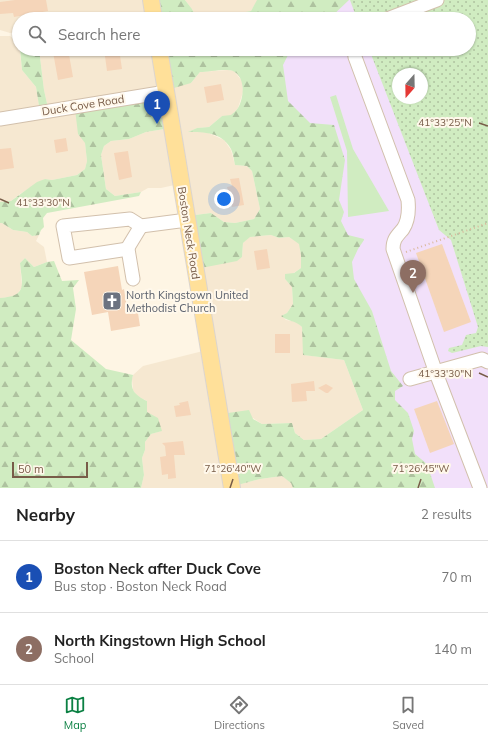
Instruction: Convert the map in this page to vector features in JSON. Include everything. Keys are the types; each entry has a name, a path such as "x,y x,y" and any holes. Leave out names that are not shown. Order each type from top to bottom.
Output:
{"main road":[{"path":"151,0 153,12"},
{"name":"Boston Neck Road","path":"160,56 232,488"}],"street":[{"path":"405,12 437,0"},
{"path":"355,56 408,200 408,216 403,228 393,242 393,249 436,373 480,488"},
{"name":"Duck Cove Road","path":"0,119 166,92"},
{"path":"127,249 69,258 64,226 130,219 141,226 187,220"},
{"path":"133,279 127,249 141,226"},
{"path":"410,379 482,359 488,362"}],"path":[{"path":"396,255 488,223"}],"shaded area":[{"path":"0,0 151,0 153,12 12,12 12,33 0,30"},
{"path":"185,0 257,0 251,11 246,12 194,12"},
{"path":"340,0 488,0 488,488 420,488 239,56 476,56 476,12 305,12"},
{"path":"0,36 10,36 12,38 12,56 20,56 22,70 36,87 40,111 48,108 40,56 166,56 191,83 200,72 228,70 234,71 242,81 243,92 238,108 231,116 222,116 209,127 197,128 189,132 206,132 224,140 231,150 235,165 247,166 252,171 260,209 254,219 235,223 224,222 211,213 187,216 179,184 161,188 148,188 141,192 115,196 106,189 101,155 104,146 111,141 129,139 146,132 171,128 78,134 85,142 87,161 85,169 77,175 52,180 45,179 11,201 0,202"},
{"path":"0,223 13,230 27,232 32,236 39,235 36,241 44,247 47,262 34,267 25,258 20,263 22,287 13,297 0,298"},
{"path":"271,235 279,238 289,237 300,244 301,268 285,279 292,287 293,304 287,313 282,316 286,320 297,322 302,327 304,355 344,360 363,410 321,439 304,440 295,433 292,423 262,424 253,418 233,486 260,479 282,476 292,483 293,488 141,488 144,475 142,458 145,450 145,442 151,434 161,431 147,412 147,401 137,396 133,390 133,375 143,366 207,350 196,269 242,257 243,243 249,237"}],"green space":[{"path":"151,0 185,0 194,12 153,12"},
{"path":"257,0 349,0 336,12 246,12 251,11"},
{"path":"350,0 488,0 488,347 481,346 452,353 448,351 449,348 462,345 466,335 476,333 478,327 451,240 439,230 372,56 476,56 476,12 354,12"},
{"path":"21,56 40,56 48,108 40,112 36,87 22,70"},
{"path":"160,56 288,56 283,65 288,101 310,123 334,125 345,160 339,200 344,212 341,221 348,235 364,239 352,262 354,279 372,311 391,371 403,386 395,391 395,400 408,413 414,431 412,439 415,454 427,464 435,488 293,488 291,483 282,476 260,479 234,486 221,414 249,410 253,419 262,424 292,423 295,433 304,440 321,439 363,410 344,360 303,355 302,327 297,323 281,316 287,313 293,304 292,287 285,279 285,274 294,273 301,268 299,244 289,237 279,238 271,235 250,237 243,243 242,257 237,261 196,269 187,216 211,213 224,222 235,223 254,219 260,209 252,171 247,166 235,165 232,151 227,143 218,136 212,134 188,132 197,128 209,127 222,116 231,115 240,104 243,88 237,74 230,70 222,70 200,72 191,83 167,90"},
{"path":"162,94 171,128 146,132 129,139 111,141 104,146 101,155 106,189 115,196 141,192 139,196 47,213 43,218 44,227 39,235 32,236 27,232 13,230 0,223 0,202 11,201 37,182 45,179 52,180 77,175 85,169 87,161 85,143 78,134 75,109"},
{"path":"336,95 353,149 389,211 348,217 347,151 330,97"},
{"path":"25,258 34,267 54,261 62,281 79,280 73,288 76,309 71,340 106,369 133,375 132,385 134,391 139,397 147,401 147,412 158,418 162,431 151,434 145,442 145,450 142,458 144,475 141,488 0,488 0,298 9,297 19,292 22,283 20,263"}],"building":[{"path":"15,0 46,0 48,11 12,12 0,14 0,2"},
{"path":"54,56 69,56 73,77 58,80"},
{"path":"105,56 120,56 122,69 107,71"},
{"path":"221,84 224,100 207,103 204,87"},
{"path":"66,138 68,151 56,153 54,140"},
{"path":"11,148 14,168 0,170 0,149"},
{"path":"128,151 132,177 119,180 114,153"},
{"path":"239,178 244,205 232,207 227,187 232,186 230,179"},
{"path":"442,244 471,322 444,332 416,253"},
{"path":"267,249 270,268 257,270 254,251"},
{"path":"118,266 127,308 137,307 140,326 111,331 108,312 92,315 84,272"},
{"path":"275,334 290,334 290,353 275,353"},
{"path":"314,381 315,391 306,391 307,401 292,402 291,384"},
{"path":"326,384 333,388 328,393 318,388"},
{"path":"188,401 191,415 176,417 174,406"},
{"path":"437,401 454,444 430,453 414,409"},
{"path":"183,441 185,455 174,455 176,478 168,479 168,474 162,475 160,457 166,456 165,446 162,443"}],"place":[{"name":"Boston Neck after Duck Cove","path":"157,124"},
{"name":"North Kingstown High School","path":"413,293"},
{"name":"North Kingstown United Methodist Church","path":"112,301"}]}
